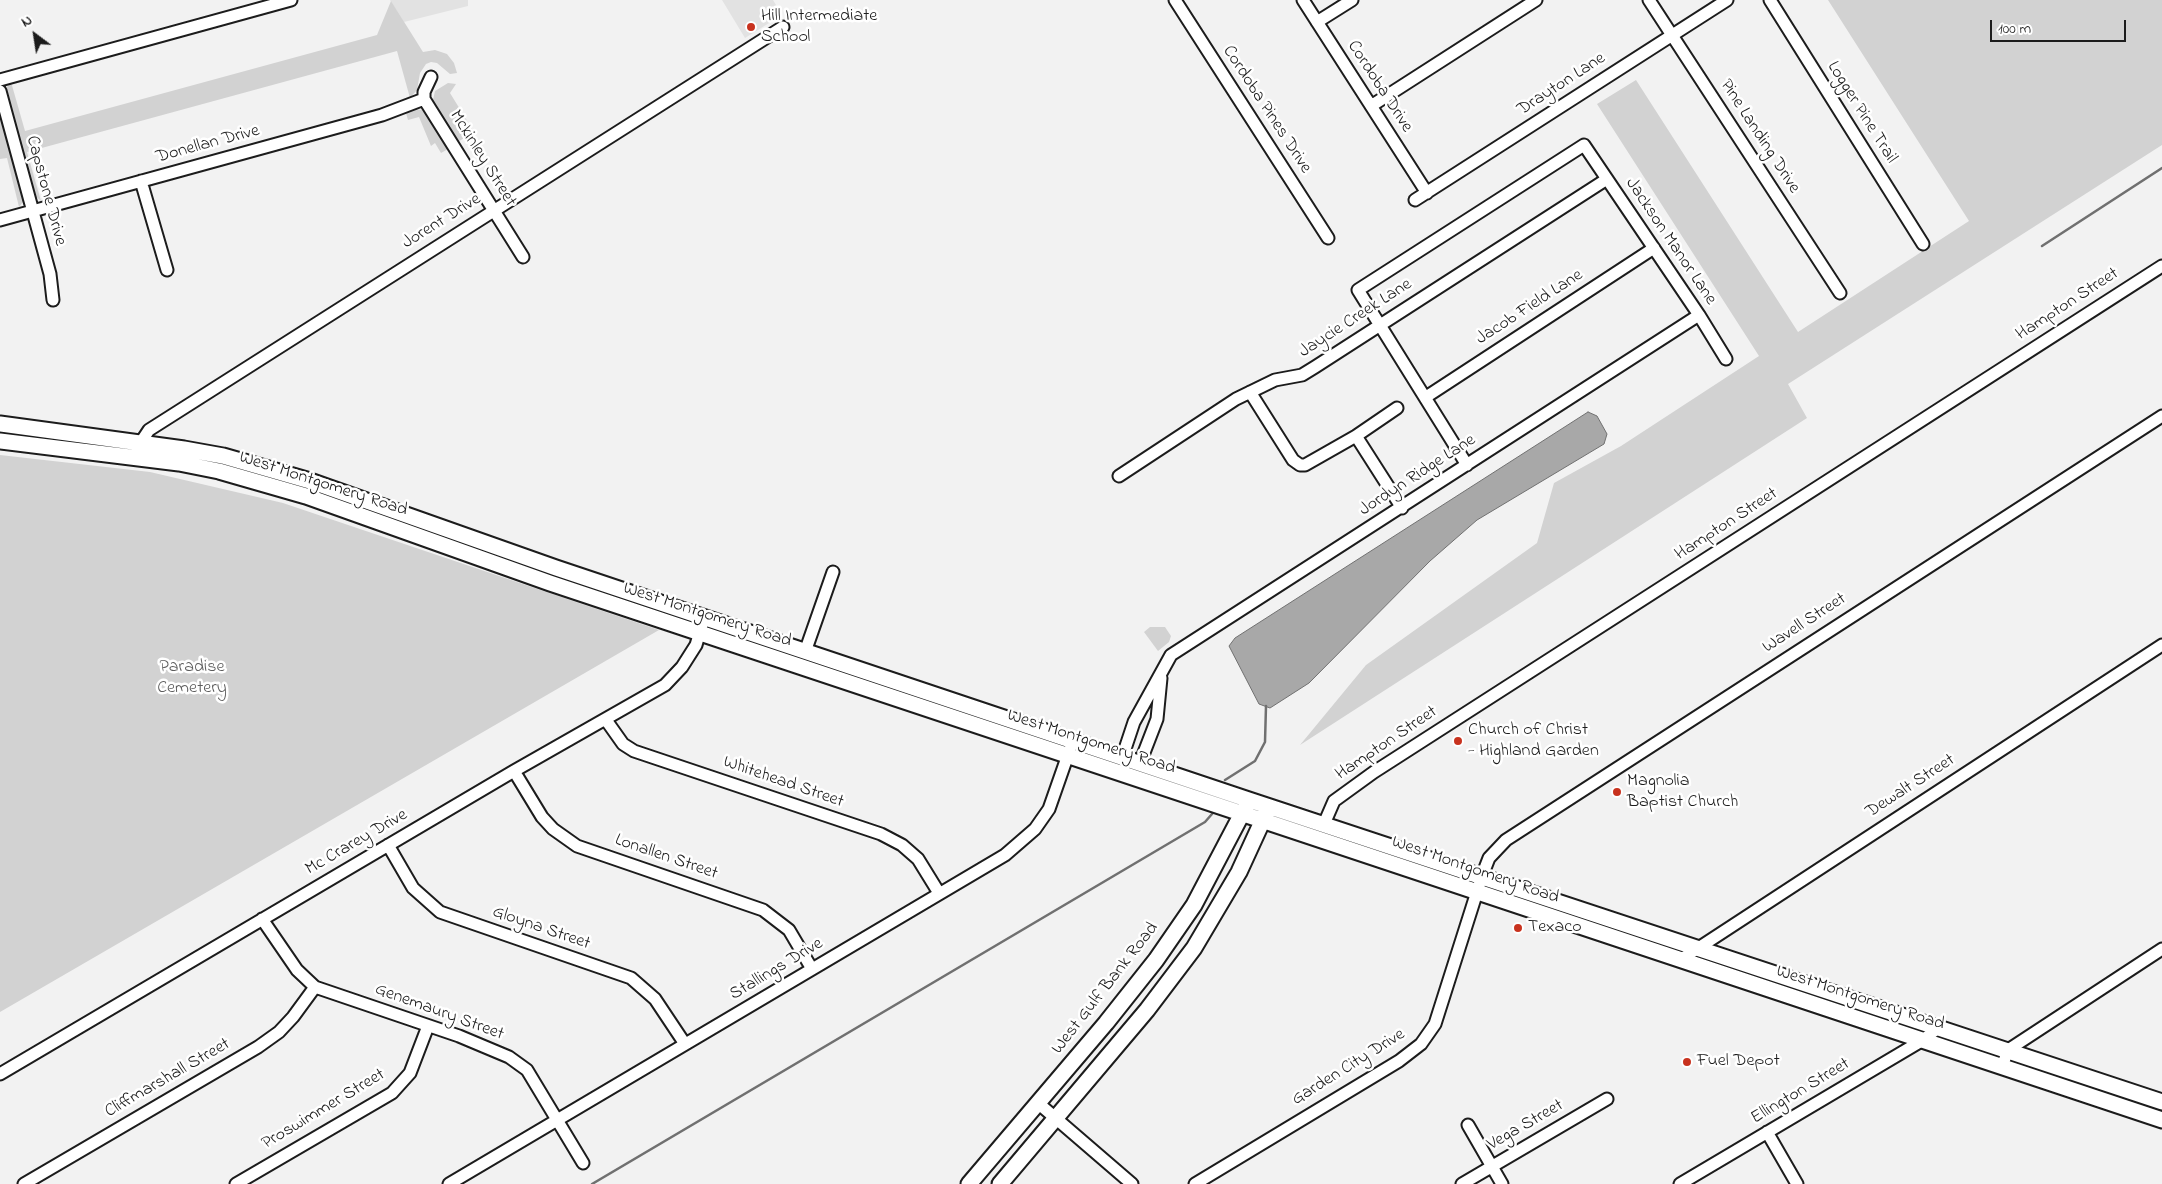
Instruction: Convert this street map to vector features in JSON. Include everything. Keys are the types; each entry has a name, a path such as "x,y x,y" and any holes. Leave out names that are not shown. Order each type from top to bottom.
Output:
{"main road":[{"name":"West Montgomery Road","path":"0,424 48,432 140,442 223,456 302,479 556,568 805,652 1071,748 1266,813 1477,891 2162,1120"},
{"name":"West Montgomery Road","path":"0,440 179,463 219,471 306,496 550,583 700,633 1071,748 1140,763 1246,807"},
{"name":"West Gulf Bank Road","path":"969,1184 1106,1023 1156,960 1194,904 1246,807"},
{"name":"West Montgomery Road","path":"1266,813 1324,824 2162,1102"},
{"path":"1000,1184 1174,974 1215,915 1239,872 1266,813"},
{"path":"1156,960 1174,974"}],"street":[{"path":"0,80 291,0"},
{"name":"Cordoba Pines Drive","path":"1175,0 1328,238"},
{"name":"Cordoba Drive","path":"1303,0 1426,193"},
{"path":"1317,22 1352,0"},
{"path":"1371,106 1536,0"},
{"name":"Pine Landing Drive","path":"1649,0 1840,293"},
{"name":"Drayton Lane","path":"1415,200 1727,0"},
{"name":"Logger Pine Trail","path":"1770,0 1923,244"},
{"name":"Jorent Drive","path":"131,457 149,430 783,27"},
{"path":"424,99 424,92 432,77"},
{"name":"Capstone Drive","path":"0,91 50,274 53,300"},
{"name":"Mckinley Street","path":"424,99 523,257"},
{"name":"Donellan Drive","path":"0,220 382,115 424,99"},
{"name":"Jackson Manor Lane","path":"1380,324 1358,290 1584,145 1699,315 1726,359"},
{"name":"Jaycie Creek Lane","path":"1119,476 1250,392 1275,380 1302,375 1607,179"},
{"path":"141,181 167,270"},
{"name":"Jacob Field Lane","path":"1426,397 1654,248"},
{"name":"Hampton Street","path":"1324,824 1334,801 1374,772 2162,266"},
{"name":"Jordyn Ridge Lane","path":"1122,758 1134,722 1171,655 1699,315"},
{"path":"1380,324 1468,465"},
{"path":"1250,392 1293,460 1300,465 1305,465 1356,436 1397,408"},
{"name":"Wavell Street","path":"1482,876 1490,858 1506,840 2162,416"},
{"path":"1356,436 1402,508"},
{"path":"805,652 832,572"},
{"name":"Mc Crarey Drive","path":"0,1074 514,771 665,685 682,667 696,645 704,618"},
{"name":"Dewalt Street","path":"1680,960 2162,645"},
{"path":"1140,763 1157,719 1161,672"},
{"name":"Whitehead Street","path":"606,720 623,744 634,751 881,834 902,845 918,859 939,893"},
{"name":"Stallings Drive","path":"449,1184 1005,855 1035,829 1049,809 1071,748"},
{"name":"Lonallen Street","path":"514,771 542,817 553,829 577,846 763,910 788,930 812,969"},
{"name":"Gloyna Street","path":"388,845 413,888 440,912 631,978 655,999 685,1044"},
{"name":"Garden City Drive","path":"1195,1184 1399,1061 1420,1044 1435,1024 1482,876"},
{"name":"Genemaury Street","path":"262,919 296,970 315,987 459,1036 515,1061 527,1070 583,1163"},
{"path":"2002,1067 2008,1050 2162,950"},
{"name":"Cliffmarshall Street","path":"24,1184 265,1042 279,1032 293,1017 315,987"},
{"name":"Proswimmer Street","path":"236,1184 392,1092 410,1073 428,1026"},
{"name":"Ellington Street","path":"1680,1184 1923,1040 1938,1028"},
{"name":"Vega Street","path":"1462,1184 1607,1099"},
{"path":"1038,1103 1132,1184"},
{"path":"1468,1125 1502,1184"},
{"path":"1767,1132 1797,1184"}],"shaded area":[{"path":"390,0 468,0 468,6 404,22"},
{"name":"Hill Intermediate School","path":"722,0 773,0 782,15 745,38"},
{"path":"1588,412 1597,416 1607,434 1604,444 1477,520 1430,561 1309,683 1270,708 1259,704 1229,646 1235,638"}],"green space":[{"path":"1828,0 2162,0 2162,145 1788,384 1807,418 1300,745 1366,665 1537,543 1554,483 1621,446 1759,356 1597,104 1636,80 1798,332 1969,221"},
{"path":"391,1 423,52 435,50 447,54 454,63 457,73 450,74 437,63 431,62 426,64 420,73 417,90 410,98 397,51 27,152 41,201 33,194 6,93 7,87 11,82 25,131 377,35"},
{"path":"448,83 456,84 450,93 474,132 456,143 434,108 435,91"},
{"path":"415,109 422,110 427,115 448,149 441,153 435,143 431,146 419,117 408,120 406,113"},
{"path":"0,114 23,197 23,202 19,207 7,158 0,159"},
{"name":"Paradise Cemetery","path":"0,455 150,472 283,503 659,630 0,1012"},
{"path":"1150,627 1165,627 1171,636 1169,642 1158,651 1144,632"}],"waterway":[{"path":"2042,246 2162,168"},
{"path":"1225,780 1255,761 1265,742 1266,706"},
{"path":"592,1184 1205,822 1212,814"}],"place":[{"name":"Hill Intermediate School","path":"751,27"},
{"name":"Church of Christ - Highland Garden","path":"1458,741"},
{"name":"Magnolia Baptist Church","path":"1617,792"},
{"name":"Texaco","path":"1518,928"},
{"name":"Fuel Depot","path":"1687,1062"}]}
